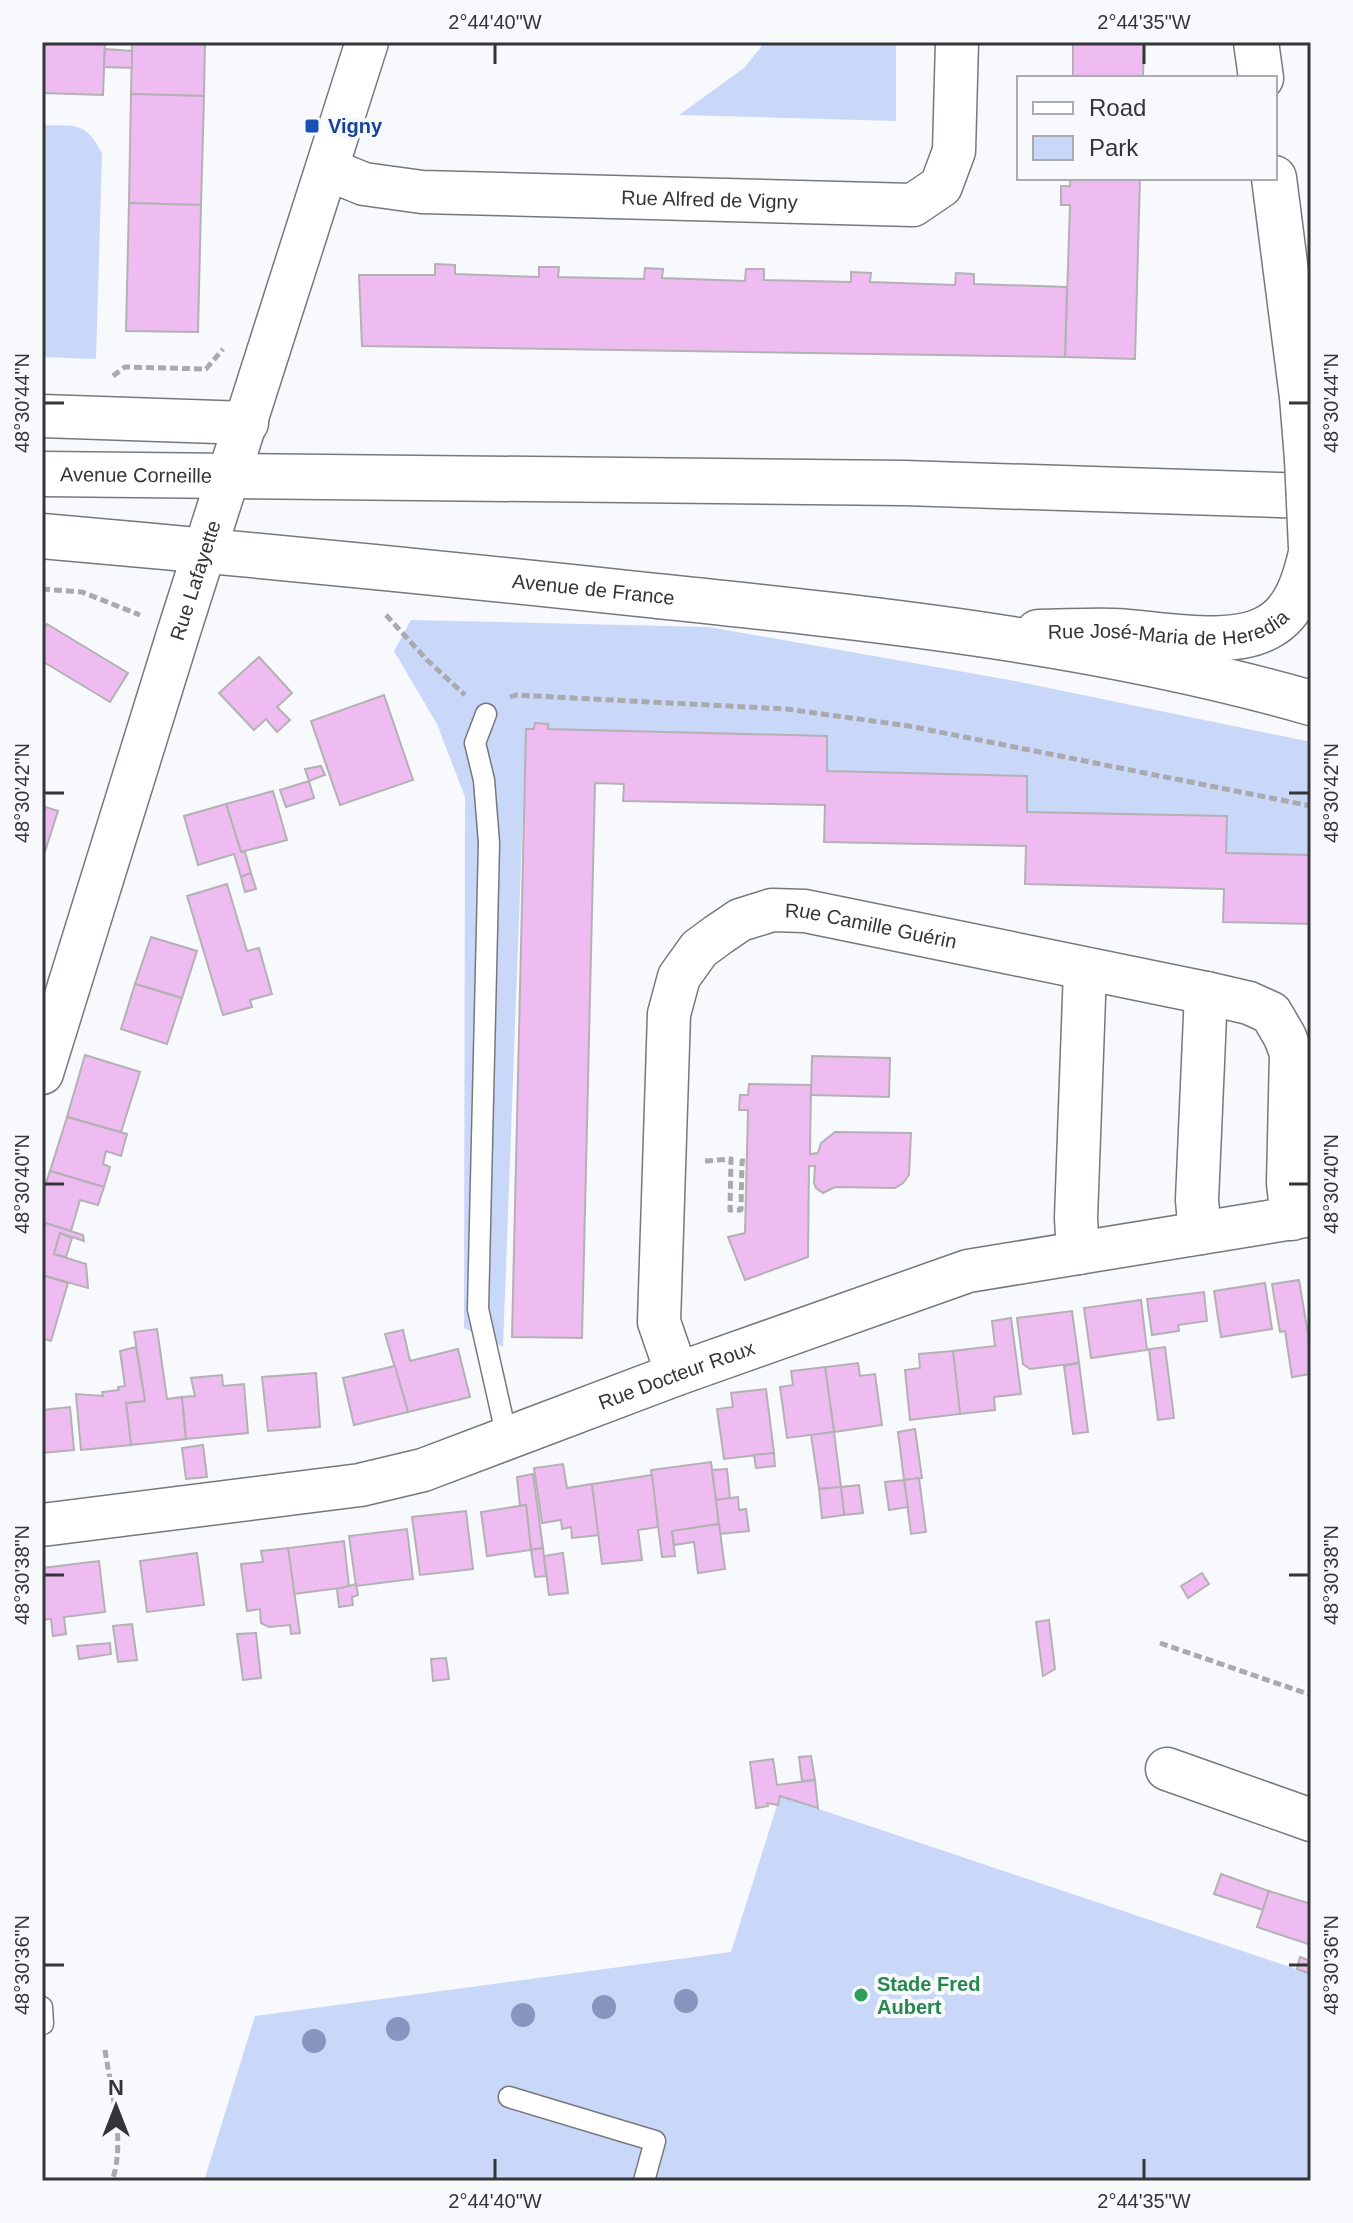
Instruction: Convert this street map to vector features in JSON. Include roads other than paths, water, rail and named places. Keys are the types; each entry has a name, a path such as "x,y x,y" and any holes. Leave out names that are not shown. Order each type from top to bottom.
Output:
{"main road":[{"name":"Rue José-Maria de Heredia","path":"980,634 1113,631 1214,638 1245,634 1271,626 1290,607 1305,581 1311,551 1309,478 1302,397 1274,180"},
{"name":"Avenue Corneille","path":"42,474 919,483 1309,478"},
{"path":"42,536 205,549"},
{"name":"Avenue de France","path":"205,549 742,605 980,634"},
{"path":"980,634 1208,676 1311,703"}],"street":[{"name":"Rue Lafayette","path":"42,1073 58,965 179,631 367,42"},
{"name":"Rue Alfred de Vigny","path":"327,169 364,184 422,192 913,205 941,186 954,151 957,42"},
{"path":"52,416 247,423"},
{"name":"Rue Camille Guérin","path":"677,1374 659,1322 669,1014 679,977 699,949 740,920 772,910 805,911 1206,993 1249,1003 1271,1013 1291,1053 1288,1183 1302,1217"},
{"path":"1078,1253 1076,1218 1085,970"},
{"path":"1200,1233 1197,1200 1206,993"},
{"name":"Rue Docteur Roux","path":"42,1525 360,1485 423,1470 677,1374 968,1271 1302,1217"},
{"path":"1167,1769 1311,1820"}],"lane":[{"path":"486,714 475,743 484,780 489,843 478,1309 507,1438"},
{"path":"509,2097 655,2141 644,2181"}],"place":[{"name":"Vigny","path":"312,126"},
{"name":"Stade Fred Aubert","path":"861,1995"}]}
